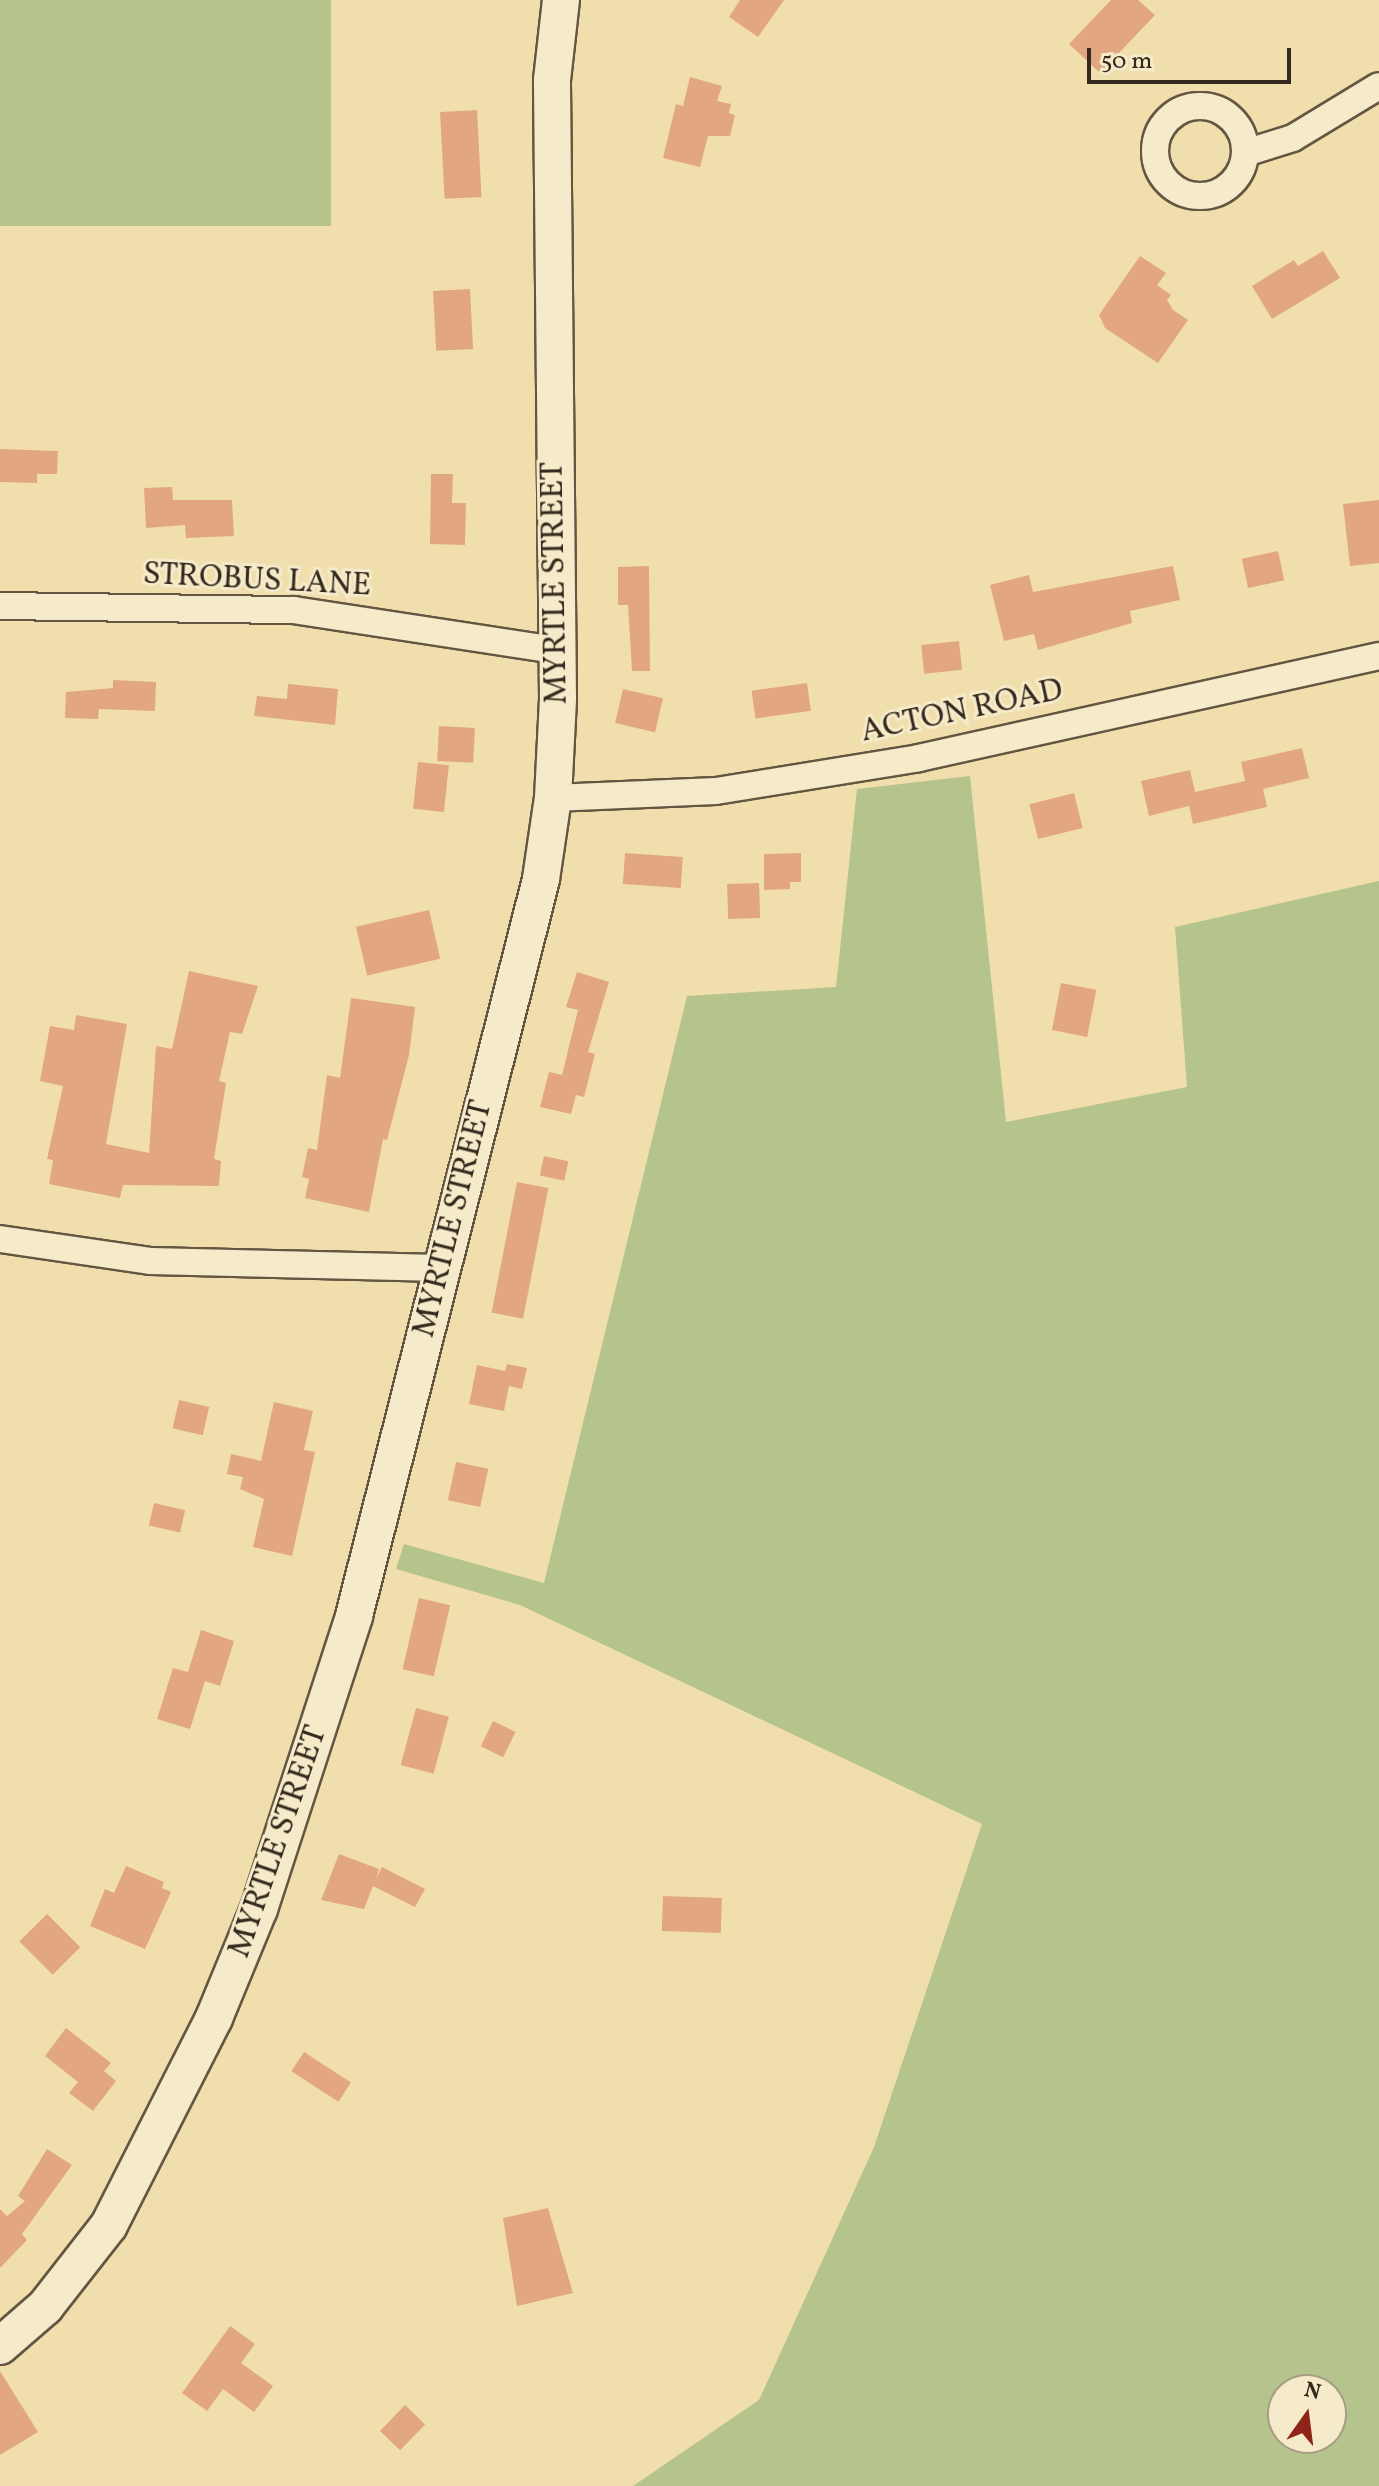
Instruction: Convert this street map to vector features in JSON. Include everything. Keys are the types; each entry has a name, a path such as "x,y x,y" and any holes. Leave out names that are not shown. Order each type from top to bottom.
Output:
{"street":[{"name":"MYRTLE STREET","path":"0,2346 45,2307 109,2225 238,1964 354,1616 534,906 553,798 556,650 552,80 561,0"},
{"path":"1245,153 1293,138 1379,86"},
{"name":"STROBUS LANE","path":"0,606 294,610 556,650"},
{"name":"ACTON ROAD","path":"553,798 716,791 919,758 1379,656"},
{"path":"0,1239 151,1261 440,1268"}],"green space":[{"path":"0,0 331,0 331,226 0,226"},
{"path":"970,776 1006,1122 1187,1087 1175,927 1379,881 1379,2486 633,2486 759,2400 874,2147 982,1824 520,1605 396,1569 404,1544 544,1583 687,996 836,987 857,789"}],"building":[{"path":"740,0 784,0 758,37 729,17"},
{"path":"1111,0 1138,0 1155,15 1100,73 1069,44"},
{"path":"690,77 722,86 717,101 731,104 729,113 735,115 730,136 708,136 700,167 663,158 676,104 683,106"},
{"path":"477,110 482,197 445,199 440,112"},
{"path":"1323,251 1340,278 1272,319 1252,286 1294,260 1298,266"},
{"path":"1140,256 1166,273 1157,285 1171,295 1167,300 1173,310 1188,320 1158,363 1105,328 1099,315"},
{"path":"470,289 473,349 436,351 433,291"},
{"path":"0,449 58,451 57,474 37,474 37,483 0,482"},
{"path":"431,474 453,474 452,503 466,503 465,545 430,544"},
{"path":"172,487 173,500 232,500 234,536 186,538 185,525 146,528 144,488"},
{"path":"1379,500 1379,563 1350,566 1343,504"},
{"path":"1278,551 1284,580 1248,588 1242,559"},
{"path":"649,566 650,671 632,671 628,605 618,605 618,567"},
{"path":"1173,566 1180,600 1130,611 1132,623 1038,650 1034,634 1004,641 990,585 1029,575 1033,592"},
{"path":"959,641 962,670 924,674 921,645"},
{"path":"113,680 156,682 155,711 99,709 98,719 65,718 66,692 113,688"},
{"path":"807,683 811,711 755,719 752,691"},
{"path":"288,684 338,689 335,725 254,716 257,696 287,699"},
{"path":"623,689 663,698 655,732 615,723"},
{"path":"439,726 475,728 473,763 437,761"},
{"path":"1302,748 1309,778 1263,789 1267,807 1193,824 1189,806 1149,816 1141,781 1190,770 1195,792 1245,781 1241,762"},
{"path":"418,762 449,765 444,812 413,809"},
{"path":"1074,793 1083,828 1038,839 1029,804"},
{"path":"625,853 683,857 681,888 623,884"},
{"path":"801,853 801,882 790,882 790,889 764,890 764,854"},
{"path":"759,883 760,918 728,919 727,884"},
{"path":"429,910 440,959 367,976 356,927"},
{"path":"189,971 258,986 242,1034 230,1032 219,1081 226,1083 214,1159 221,1161 219,1186 123,1185 120,1198 49,1184 53,1160 47,1159 63,1086 40,1081 50,1026 74,1030 76,1015 127,1024 106,1144 149,1153 156,1046 172,1049"},
{"path":"577,972 609,982 588,1052 595,1054 584,1097 576,1095 571,1114 540,1107 549,1072 562,1075 578,1010 566,1007"},
{"path":"1061,983 1096,990 1087,1037 1052,1030"},
{"path":"351,998 415,1007 409,1055 387,1140 383,1139 369,1212 305,1198 309,1179 302,1177 308,1148 317,1150 327,1075 340,1078"},
{"path":"544,1156 568,1161 564,1181 540,1176"},
{"path":"517,1182 548,1188 523,1319 492,1313"},
{"path":"507,1364 527,1368 522,1389 509,1386 504,1411 469,1404 477,1365 505,1371"},
{"path":"179,1400 209,1407 203,1435 172,1428"},
{"path":"274,1402 313,1411 304,1450 315,1452 292,1556 253,1547 264,1499 240,1489 243,1477 227,1474 231,1454 261,1461"},
{"path":"456,1462 488,1469 480,1507 448,1500"},
{"path":"154,1503 185,1510 180,1533 149,1525"},
{"path":"419,1598 450,1605 434,1676 403,1669"},
{"path":"201,1630 234,1641 220,1686 205,1681 190,1729 157,1719 173,1668 188,1672"},
{"path":"416,1708 449,1717 434,1774 401,1765"},
{"path":"493,1721 515,1732 503,1757 481,1746"},
{"path":"339,1854 379,1869 376,1879 382,1867 425,1889 415,1907 373,1886 364,1909 321,1900"},
{"path":"126,1866 164,1882 162,1888 171,1892 145,1949 90,1926 105,1889 114,1893"},
{"path":"663,1896 722,1898 721,1933 662,1931"},
{"path":"47,1914 80,1947 53,1975 19,1942"},
{"path":"66,2028 111,2063 104,2071 116,2081 93,2111 69,2093 78,2082 45,2056"},
{"path":"304,2052 351,2082 338,2102 291,2071"},
{"path":"47,2149 72,2165 22,2234 27,2240 0,2268 0,2209 7,2216 25,2201 18,2196"},
{"path":"548,2208 573,2293 517,2306 503,2218"},
{"path":"230,2326 255,2344 241,2363 273,2386 254,2412 223,2389 207,2411 182,2393"},
{"path":"0,2371 38,2432 0,2455"},
{"path":"405,2405 425,2424 400,2450 380,2431"}]}
